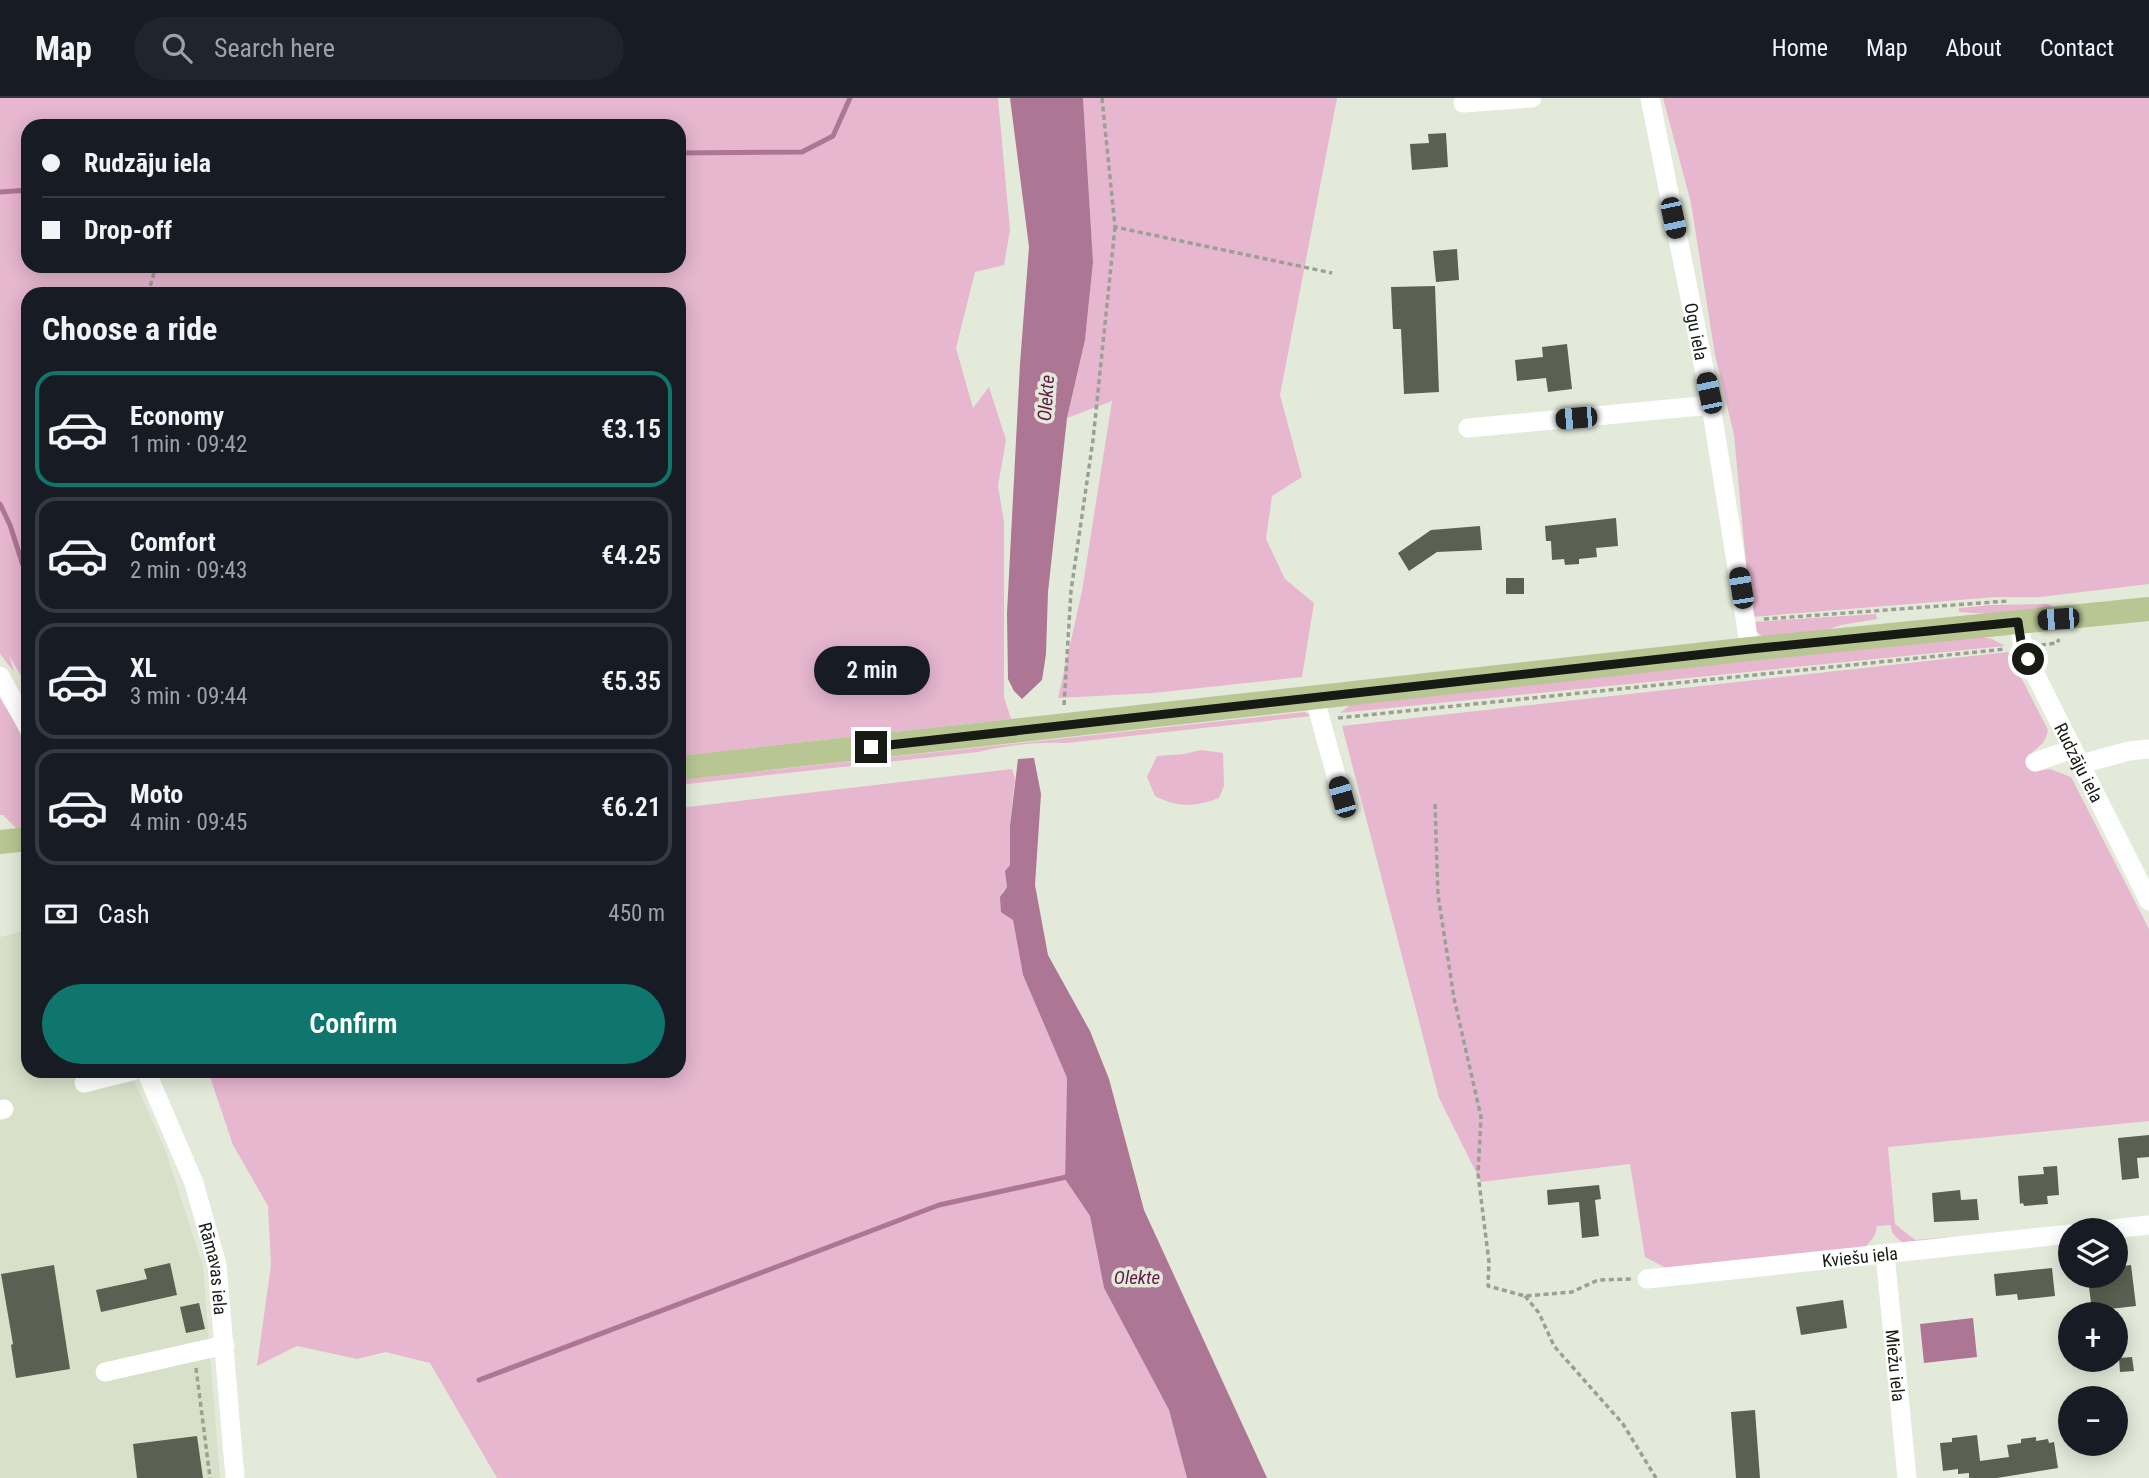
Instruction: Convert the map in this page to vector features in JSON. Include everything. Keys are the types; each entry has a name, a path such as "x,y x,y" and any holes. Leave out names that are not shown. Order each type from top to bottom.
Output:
{"main road":[{"path":"686,767 1062,725 1319,717 1750,649 2149,609"},
{"path":"0,842 21,840"}],"street":[{"path":"1463,103 1532,98"},
{"name":"Ogu iela","path":"1649,98 1711,405 1750,649"},
{"path":"1468,428 1711,405"},
{"name":"Rudzāju iela","path":"2018,622 2022,648 2149,901"},
{"path":"0,676 21,714"},
{"path":"1319,717 1342,797"},
{"path":"2035,762 2149,749"},
{"path":"84,1083 104,1078"},
{"name":"Rāmavas iela","path":"149,1078 194,1183 218,1265 235,1478"},
{"path":"2128,1227 2149,1225"},
{"name":"Kviešu iela","path":"1647,1279 2058,1235"},
{"name":"Miežu iela","path":"1885,1254 1907,1478"},
{"path":"105,1372 225,1345"}],"path":[{"path":"1062,725 1071,591 1094,428 1115,227 1102,98"},
{"path":"1115,227 1332,273"},
{"path":"1319,717 2022,648 2057,643 2060,636 2058,619"},
{"path":"1435,804 1438,895 1454,998 1481,1117 1478,1174 1489,1262 1488,1286 1525,1296 1572,1292 1598,1280 1647,1279"},
{"path":"1525,1296 1539,1313 1553,1346 1623,1424 1656,1478"},
{"path":"194,1352 210,1478"}],"shaded area":[{"path":"0,98 998,98 1010,230 1004,265 975,272 956,348 973,408 989,387 1006,440 998,486 1004,522 1004,697 1011,719 686,755 686,287 21,287 21,676 9,655 14,672 0,654"},
{"path":"1083,98 1337,98 1280,395 1302,477 1272,496 1266,539 1285,579 1314,603 1302,677 1153,693 1058,698 1082,591 1112,401 1067,418 1085,340 1093,262"},
{"path":"1663,98 2149,98 2149,584 2040,597 1996,597 1751,617 1734,435 1715,355 1691,203"},
{"path":"2047,604 2053,609 2003,615 1959,612 1959,608 1991,605"},
{"path":"1876,614 1877,619 1841,625 1815,634 1765,639 1756,631 1753,622"},
{"path":"1978,636 2005,646 1340,713 1351,704"},
{"path":"2008,652 2048,730 2043,743 2032,752 2036,771 2050,769 2071,777 2149,929 2149,1121 1888,1147 1895,1224 1915,1240 1948,1237 1948,1240 1902,1242 1894,1235 1891,1225 1877,1226 1875,1235 1864,1249 1668,1269 1645,1257 1630,1164 1481,1182 1439,1098 1342,726"},
{"path":"0,698 21,736 21,829 18,830 0,815"},
{"path":"1305,712 1312,716 1066,743 1022,744 978,752 686,784 686,779"},
{"path":"1201,750 1223,753 1224,786 1219,798 1187,805 1171,803 1155,796 1147,777 1157,756"},
{"path":"1012,769 1015,778 1010,826 1010,865 1005,871 1007,887 1002,892 1013,920 1023,975 1067,1078 1065,1179 1090,1216 1104,1288 1169,1410 1187,1478 497,1478 430,1363 386,1352 357,1359 297,1346 257,1366 271,1265 268,1206 233,1145 210,1078 686,1078 686,807"},
{"path":"21,932 21,1078 133,1078 165,1149 203,1266 220,1478 0,1478 0,937"}],"water":[{"name":"Olekte","path":"1010,98 1083,98 1093,262 1085,340 1067,418 1048,592 1046,654 1042,680 1022,699 1008,679 1007,613 1029,247"},
{"name":"Olekte","path":"1034,758 1041,794 1035,885 1048,955 1090,1031 1109,1079 1144,1210 1267,1478 1187,1478 1169,1410 1104,1288 1090,1216 1065,1179 1067,1078 1023,975 1013,920 1001,912 1000,897 1007,887 1005,871 1010,865 1010,826 1018,759"},
{"path":"1973,1318 1977,1357 1924,1363 1920,1324"}],"building":[{"path":"1446,133 1448,167 1412,170 1410,144 1429,143 1428,134"},
{"path":"1457,249 1459,280 1436,282 1433,251"},
{"path":"1435,286 1439,392 1404,394 1401,329 1393,329 1391,287"},
{"path":"1567,344 1572,389 1548,392 1546,378 1517,381 1515,360 1543,357 1542,347"},
{"path":"1616,518 1618,546 1596,548 1597,557 1579,559 1579,564 1565,565 1564,559 1552,560 1551,541 1546,541 1545,526"},
{"path":"1480,526 1482,550 1437,552 1409,571 1398,553 1431,530"},
{"path":"1506,578 1524,578 1524,594 1506,594"},
{"path":"2149,1135 2149,1157 2137,1158 2139,1178 2122,1180 2118,1138"},
{"path":"2057,1166 2059,1195 2047,1196 2048,1204 2020,1204 2018,1176 2044,1174 2043,1167"},
{"path":"1599,1185 1601,1199 1595,1200 1599,1236 1582,1238 1579,1202 1548,1205 1547,1190"},
{"path":"1960,1190 1961,1200 1977,1199 1979,1220 1934,1222 1932,1193"},
{"path":"170,1263 177,1295 101,1312 96,1290 147,1279 144,1269"},
{"path":"54,1265 70,1369 16,1378 1,1274"},
{"path":"2128,1265 2131,1265 2136,1306 2128,1307 2128,1302 2091,1302 2089,1288 2128,1288"},
{"path":"2052,1268 2055,1296 2018,1300 2017,1294 1996,1296 1994,1274"},
{"path":"1843,1300 1847,1328 1801,1335 1796,1307"},
{"path":"199,1303 205,1329 186,1333 180,1307"},
{"path":"2128,1357 2132,1357 2134,1371 2128,1371"},
{"path":"1755,1410 1760,1478 1736,1478 1731,1412"},
{"path":"1977,1435 1980,1461 2009,1457 2007,1445 2021,1443 2021,1439 2048,1439 2049,1443 2054,1442 2058,1468 1997,1478 1969,1478 1969,1473 1958,1474 1958,1469 1943,1471 1940,1443 1952,1442 1952,1438"},
{"path":"197,1436 203,1478 137,1478 133,1444"}],"waterway":[{"path":"686,153 802,152 833,136 850,98"},
{"path":"0,192 21,190"},
{"path":"0,504 21,559"},
{"path":"479,1380 939,1205 1071,1176"}],"route":[{"path":"871,747 1314,696 2018,622 2022,648 2028,659"}]}
